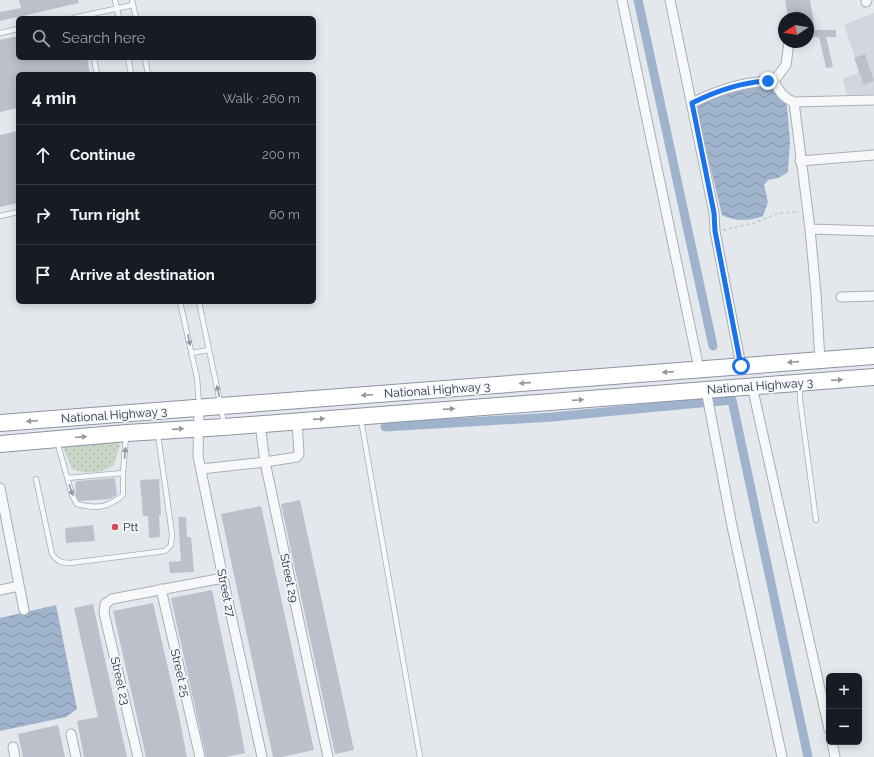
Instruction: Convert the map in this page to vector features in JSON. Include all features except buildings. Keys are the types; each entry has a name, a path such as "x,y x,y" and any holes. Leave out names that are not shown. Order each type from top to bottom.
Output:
{"highway":[{"name":"National Highway 3","path":"0,423 199,409 874,356"},
{"name":"National Highway 3","path":"0,444 127,433 224,427 874,377"}],"street":[{"path":"622,0 703,369"},
{"path":"670,0 714,213 715,231 739,366"},
{"path":"774,81 786,65 788,48"},
{"path":"692,103 709,95 750,82 774,81"},
{"path":"774,81 783,95 788,100 794,102 874,100"},
{"path":"794,102 800,161 810,229 820,360"},
{"path":"800,161 874,155"},
{"path":"810,229 874,231"},
{"path":"842,297 874,296"},
{"path":"747,387 788,550 826,716"},
{"path":"708,390 732,526 782,757"},
{"name":"Street 27","path":"199,409 198,443 201,469 262,757"},
{"path":"201,469 297,457 299,454 297,421"},
{"name":"Street 29","path":"260,424 264,462 326,757"},
{"path":"0,488 4,531 24,610"},
{"path":"161,589 223,578"},
{"path":"0,590 19,586"},
{"name":"Street 23","path":"138,757 104,613 105,604 112,599 161,589"},
{"name":"Street 25","path":"161,589 200,757"},
{"path":"71,734 76,757"},
{"path":"833,745 835,757"},
{"path":"13,747 15,757"}],"lane":[{"path":"115,0 119,16"},
{"path":"89,16 132,3 135,16"},
{"path":"0,33 16,30"},
{"path":"94,60 97,72"},
{"path":"128,60 131,72"},
{"path":"145,60 148,72"},
{"path":"0,216 16,212"},
{"path":"180,304 197,378 199,409"},
{"path":"199,304 224,427"},
{"path":"192,353 209,350"},
{"path":"800,383 800,400 816,520"},
{"path":"360,416 420,757"},
{"path":"36,479 52,554 62,563 164,552 171,545 172,534 157,431"},
{"path":"57,439 72,495 77,504 87,507 102,506 113,503 122,495 127,433"},
{"path":"67,478 123,473"}],"path":[{"path":"715,231 754,224 778,213 807,212"}],"shaded area":[{"path":"874,13 874,94 847,95 843,79 860,72 844,25"}],"green space":[{"path":"117,442 120,445 114,465 99,472 83,472 72,469 63,447"}],"water":[{"path":"772,84 786,103 787,107 790,141 788,172 778,178 768,180 764,185 768,202 763,216 753,219 732,219 722,215 696,108 713,98 722,95 752,87"},
{"path":"56,605 77,709 66,717 0,731 0,618"}],"waterway":[{"path":"638,0 713,346"},
{"path":"385,427 552,417 732,400 808,757"}],"place":[{"name":"Ptt","path":"115,527"}],"route":[{"path":"741,366 715,231 714,213 692,103 709,95 750,82 768,81"}]}
